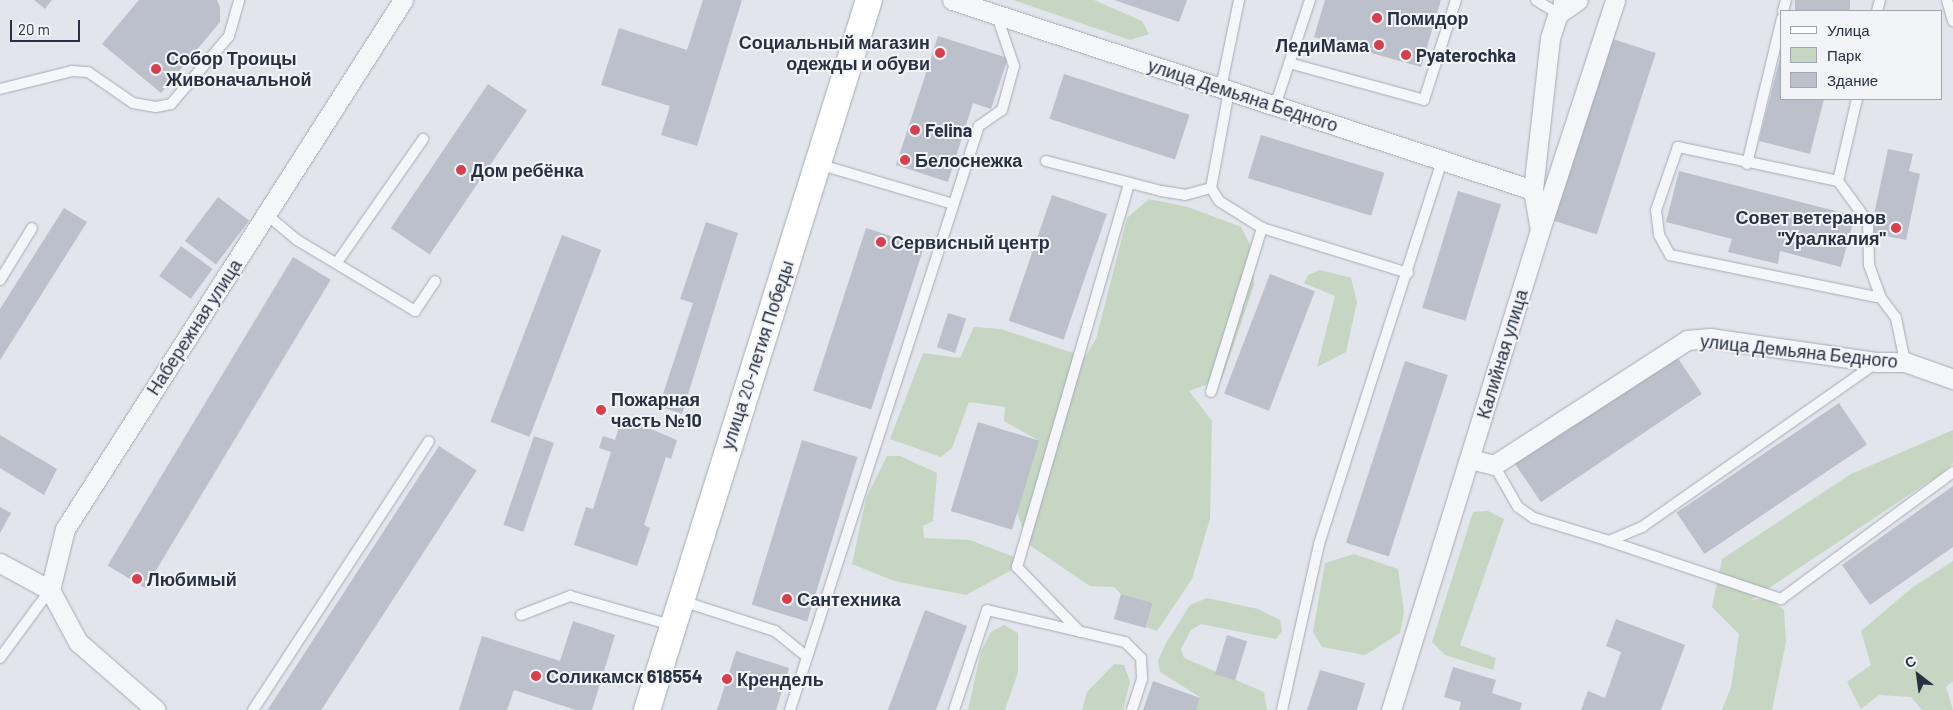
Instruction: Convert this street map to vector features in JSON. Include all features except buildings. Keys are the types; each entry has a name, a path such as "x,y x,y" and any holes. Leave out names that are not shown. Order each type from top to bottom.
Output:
{"main road":[{"name":"улица 20-летия Победы","path":"647,710 671,625 869,0"}],"street":[{"name":"Набережная улица","path":"50,590 65,529 403,0"},
{"name":"улица Демьяна Бедного","path":"952,0 1533,190"},
{"path":"1559,7 1578,0"},
{"path":"1540,230 1615,0"},
{"name":"Калийная улица","path":"1391,710 1540,230 1533,190 1550,38 1559,7"},
{"name":"улица Демьяна Бедного","path":"1494,464 1687,340 1719,339 1877,362 1905,362 1953,379"},
{"path":"1470,459 1494,464"},
{"path":"0,563 50,590 78,642 156,710"}],"lane":[{"path":"0,89 72,71 88,72 133,102 156,107 171,104 229,36 239,0"},
{"path":"1239,0 1210,188 1219,201 1262,228 1408,273"},
{"path":"1275,106 1310,0"},
{"path":"1289,63 1424,100 1456,0"},
{"path":"1536,0 1559,7"},
{"path":"1947,0 1953,21"},
{"path":"790,710 979,126 1002,110 1014,66 997,15"},
{"path":"1747,164 1780,26"},
{"path":"1838,180 1857,100"},
{"path":"338,261 423,138"},
{"path":"1881,298 1670,255 1659,235 1656,210 1678,148 1747,164 1838,180 1868,222 1869,265 1881,298 1896,318 1905,362"},
{"path":"1282,710 1319,544 1408,273 1442,160"},
{"path":"1046,161 1129,183 1185,195 1210,188"},
{"path":"817,164 953,204"},
{"path":"1080,632 1017,567 1129,183"},
{"path":"266,214 297,240 338,261 415,311 435,281"},
{"path":"0,280 32,228"},
{"path":"1212,392 1262,228"},
{"path":"1609,541 1642,527 1877,362"},
{"path":"253,710 429,441"},
{"path":"1494,464 1518,507 1534,518 1609,541 1781,599 1953,472"},
{"name":"Набережная улица","path":"0,658 50,590"},
{"path":"521,615 570,596 671,625"},
{"path":"679,600 776,631 807,657"},
{"path":"954,710 987,610 1125,642 1141,658 1142,679 1132,710"}],"green space":[{"path":"1013,0 1094,0 1142,21 1149,34 1130,40"},
{"path":"1149,199 1188,207 1241,227 1253,251 1254,285 1222,379 1189,391 1212,421 1210,519 1192,579 1157,631 1146,627 1153,603 1121,594 1114,587 1090,586 1028,544 1017,512 1039,441 1004,421 1005,407 969,402 952,448 941,457 890,439 923,353 960,358 974,327 1001,329 1085,357 1096,339 1127,218"},
{"path":"1320,270 1351,278 1357,302 1346,352 1317,367 1335,296 1304,283 1308,275"},
{"path":"1953,430 1953,463 1939,475 1751,600 1768,598 1784,610 1786,642 1772,710 1722,710 1731,687 1739,634 1712,607 1722,559 1851,474"},
{"path":"887,456 900,456 937,473 933,521 923,526 924,538 970,540 1019,559 1017,567 966,595 894,581 852,564 866,498"},
{"path":"1488,511 1504,519 1460,645 1496,658 1493,670 1445,655 1432,642 1473,512"},
{"path":"1354,554 1398,569 1404,612 1400,633 1365,655 1322,647 1313,632 1325,563"},
{"path":"1953,561 1953,681 1946,687 1953,710 1922,710 1911,697 1879,695 1861,709 1847,682 1871,665 1861,631 1913,587"},
{"path":"1207,598 1258,609 1280,620 1282,631 1276,639 1201,624 1191,630 1181,649 1184,658 1264,692 1267,710 1196,710 1200,697 1160,672 1158,661 1166,643 1190,605"},
{"path":"1004,625 1018,633 1018,672 1005,710 968,710 981,651 991,632"},
{"path":"1114,664 1124,665 1130,682 1123,710 1082,710 1087,692"}],"place":[{"name":"Помидор","path":"1377,18"},
{"name":"ЛедиМама","path":"1379,45"},
{"name":"Социальный магазин одежды и обуви","path":"940,53"},
{"name":"Pyaterochka","path":"1406,55"},
{"name":"Собор Троицы Живоначальной","path":"156,69"},
{"name":"Felina","path":"915,130"},
{"name":"Белоснежка","path":"905,160"},
{"name":"Дом ребёнка","path":"461,170"},
{"name":"Совет ветеранов \"Уралкалия\"","path":"1896,228"},
{"name":"Сервисный центр","path":"881,242"},
{"name":"Пожарная часть №10","path":"601,410"},
{"name":"Любимый","path":"137,579"},
{"name":"Сантехника","path":"787,599"},
{"name":"Соликамск 618554","path":"536,676"},
{"name":"Крендель","path":"727,679"}]}
